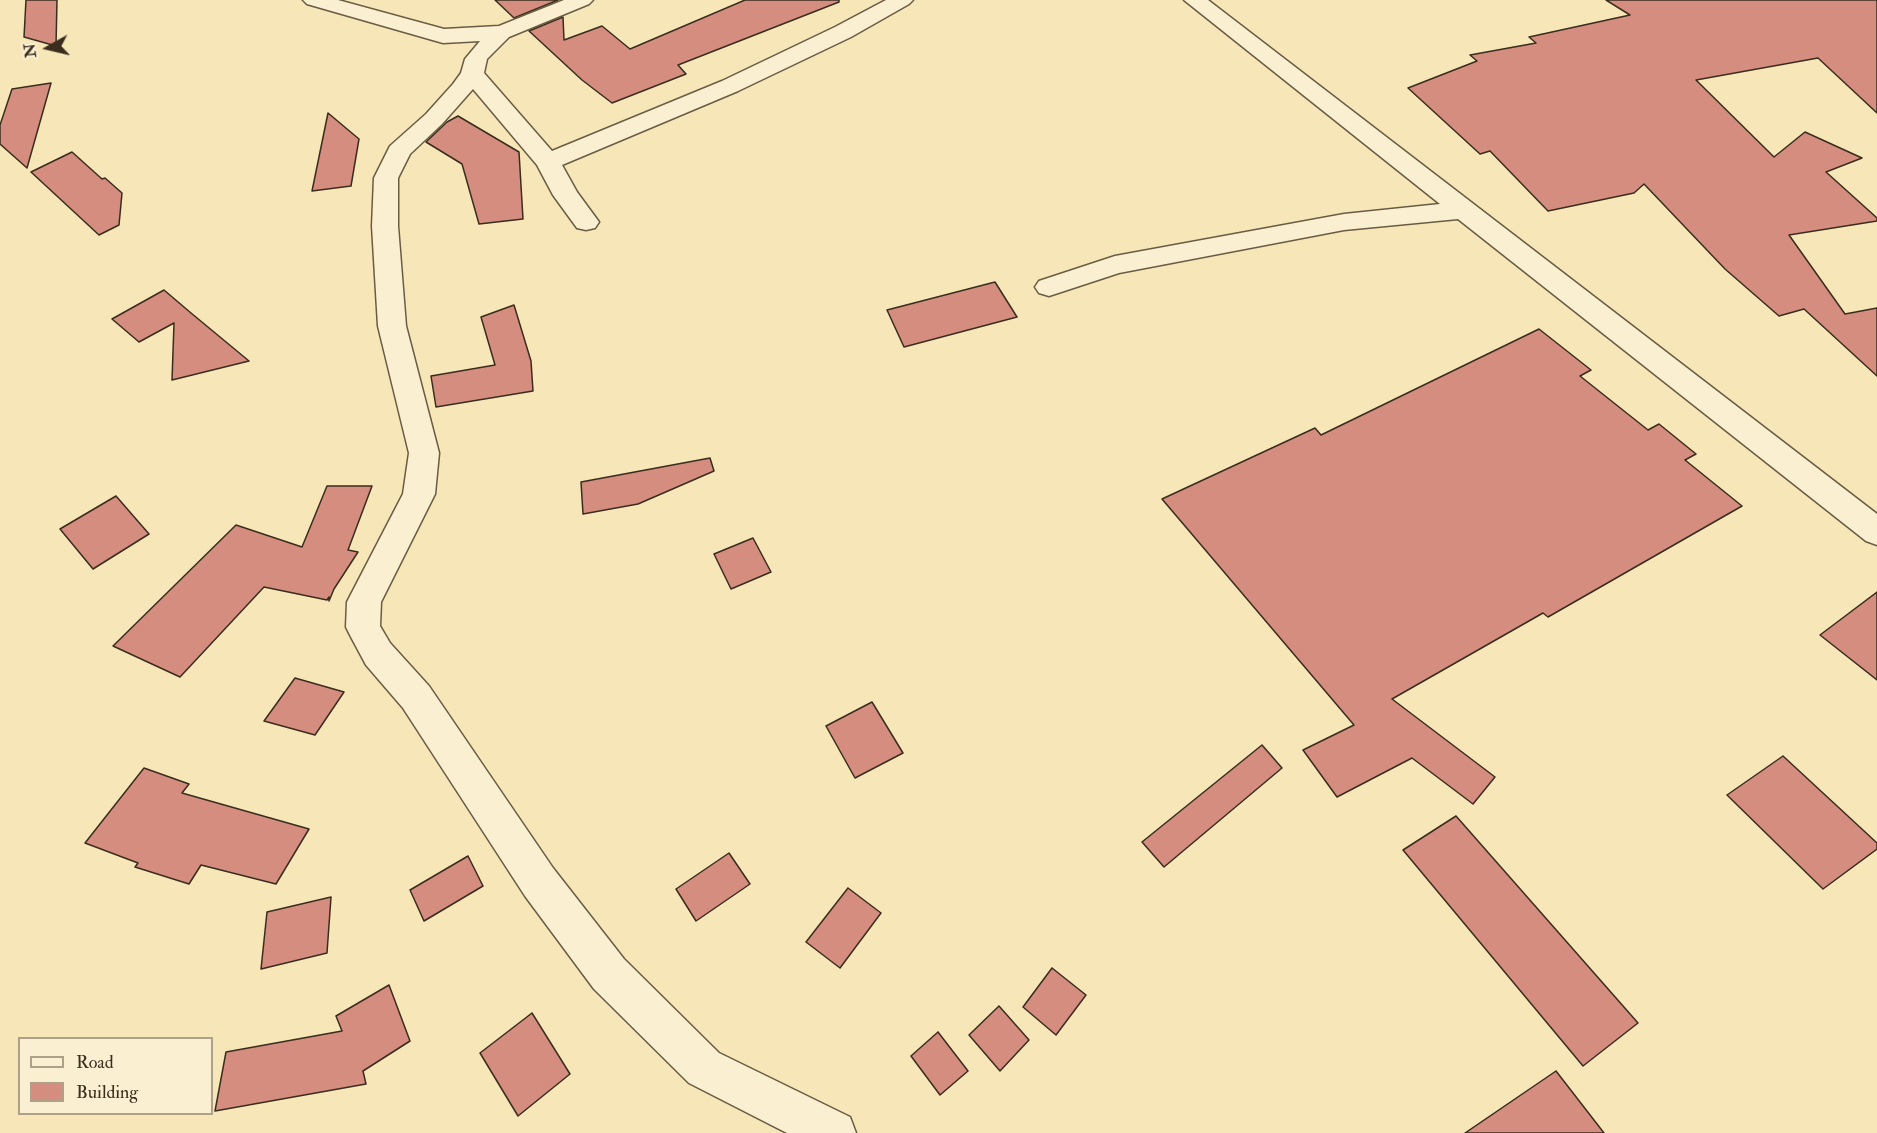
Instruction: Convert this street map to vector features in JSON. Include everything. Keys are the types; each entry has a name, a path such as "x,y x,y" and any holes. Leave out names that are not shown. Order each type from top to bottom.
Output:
{"street":[{"path":"314,0 443,36 501,32"},
{"path":"582,0 547,7 501,32 476,59 472,74 434,119 399,151 386,178 385,226 392,326 424,453 419,494 364,602 363,627 378,654 416,697 539,882 609,974 704,1068 834,1133"},
{"path":"548,162 730,86 843,32 902,0"},
{"path":"1195,0 1877,532"},
{"path":"472,74 548,162 566,195 586,222"},
{"path":"1049,287 1115,265 1219,245 1344,222 1464,210"}],"building":[{"path":"26,0 57,0 56,46 24,37"},
{"path":"495,0 558,0 514,18"},
{"path":"745,0 839,0 839,2 678,65 686,74 612,103 582,80 529,31 563,17 564,40 602,26 630,49"},
{"path":"1606,0 1877,0 1877,113 1818,58 1696,80 1774,157 1805,132 1862,158 1826,172 1877,218 1877,221 1789,235 1845,314 1877,308 1877,376 1804,309 1779,316 1725,269 1644,184 1634,193 1548,211 1490,151 1480,154 1408,88 1477,61 1470,55 1536,43 1529,37 1630,15"},
{"path":"51,83 27,168 0,144 0,125 12,89"},
{"path":"328,113 359,139 351,186 312,191"},
{"path":"458,116 519,152 523,219 479,224 462,164 426,142 447,122"},
{"path":"72,152 102,179 105,178 122,193 119,225 99,235 31,172"},
{"path":"995,282 1017,317 904,347 887,310"},
{"path":"164,290 249,361 172,380 174,323 139,342 112,319"},
{"path":"514,305 531,361 533,391 436,407 431,376 495,365 481,317"},
{"path":"1539,329 1591,370 1580,376 1648,430 1659,424 1696,454 1685,460 1742,506 1548,617 1543,613 1392,699 1495,777 1473,804 1412,758 1337,797 1303,750 1354,725 1162,499 1315,428 1321,435"},
{"path":"710,458 714,471 638,504 583,514 581,482"},
{"path":"327,486 372,486 348,550 358,552 334,589 329,601 329,597 327,600 264,587 180,677 113,646 236,525 302,547"},
{"path":"116,496 149,534 93,569 60,529"},
{"path":"753,538 771,572 731,589 714,554"},
{"path":"1877,592 1877,680 1820,635"},
{"path":"295,678 344,692 315,735 264,721"},
{"path":"872,702 903,753 855,778 826,726"},
{"path":"1262,745 1282,768 1164,867 1142,842"},
{"path":"1783,756 1877,843 1877,849 1823,889 1727,795"},
{"path":"144,768 189,784 182,793 309,829 276,884 201,865 189,884 135,867 138,863 85,843"},
{"path":"1456,816 1638,1023 1583,1066 1403,850"},
{"path":"729,853 750,884 696,921 676,889"},
{"path":"468,856 483,886 424,921 410,890"},
{"path":"848,888 881,913 840,968 806,942"},
{"path":"331,897 327,953 261,969 267,912"},
{"path":"1052,968 1086,995 1056,1035 1023,1007"},
{"path":"389,985 410,1041 363,1071 366,1084 215,1111 226,1052 342,1031 336,1016"},
{"path":"999,1006 1029,1040 1000,1071 969,1035"},
{"path":"532,1013 570,1074 518,1116 480,1053"},
{"path":"938,1032 968,1071 940,1095 911,1056"},
{"path":"1556,1071 1604,1133 1465,1133"}]}
